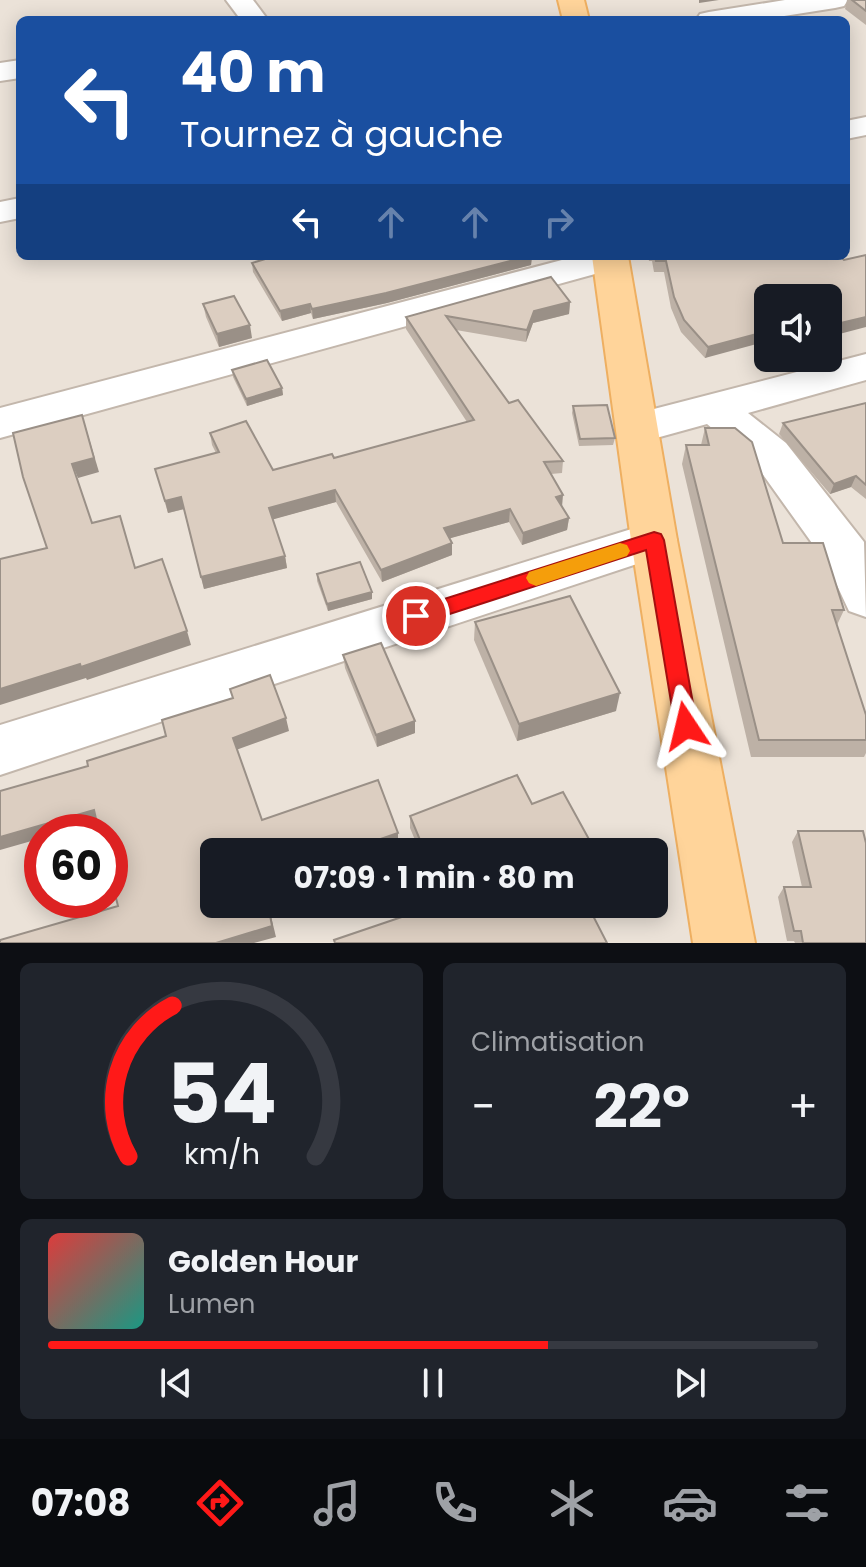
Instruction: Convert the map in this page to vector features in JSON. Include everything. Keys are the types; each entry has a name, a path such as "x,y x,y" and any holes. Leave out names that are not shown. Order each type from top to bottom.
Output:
{"main road":[{"path":"610,260 654,540 724,943"}],"street":[{"path":"239,0 252,16"},
{"path":"734,16 835,0"},
{"path":"0,423 599,260"},
{"path":"638,428 866,367"},
{"path":"712,406 771,454 847,555 866,597"},
{"path":"0,750 654,540"}],"shaded area":[{"path":"0,0 866,0 866,943 0,943"}],"building":[{"path":"852,0 866,0 866,11"},
{"path":"866,255 866,317 842,323 842,284 754,284 754,335 708,347 684,320 674,297 666,261 656,260 844,260"},
{"path":"262,260 514,260 386,293 312,309 310,304 280,311 252,263"},
{"path":"551,277 570,302 534,311 527,330 446,316 509,403 518,400 563,461 544,462 563,495 556,497 569,518 523,533 510,509 444,528 452,543 381,570 335,490 269,508 285,556 201,577 181,497 165,501 155,469 219,452 210,433 246,421 273,470 332,454 334,458 474,420 406,317"},
{"path":"234,296 250,325 217,334 203,304"},
{"path":"267,360 282,388 246,399 232,370"},
{"path":"866,403 866,485 856,476 834,484 783,423"},
{"path":"607,405 615,438 580,439 573,406"},
{"path":"82,415 94,458 72,464 92,523 120,516 135,568 162,559 187,631 81,667 80,664 0,689 0,559 47,548 23,477 13,433"},
{"path":"705,428 735,428 752,442 783,543 823,543 844,610 832,610 866,715 866,740 759,740 686,445 709,445"},
{"path":"360,562 372,592 327,604 317,574"},
{"path":"570,596 620,693 519,724 475,622"},
{"path":"381,643 415,721 376,735 343,655"},
{"path":"270,675 286,718 233,738 262,820 378,780 398,833 384,838 200,838 200,918 271,918 272,926 216,943 0,943 0,940 76,918 128,918 128,814 95,814 94,810 80,814 24,814 24,830 0,837 0,791 88,766 87,761 166,736 162,720 233,698 230,689"},
{"path":"517,775 532,804 563,792 588,838 419,838 410,816"},
{"path":"798,831 863,831 866,843 866,943 803,943 801,931 794,931 784,887 811,887"},
{"path":"399,918 594,918 607,943 335,943 334,940"}],"slow traffic":[{"path":"536,578 620,551"}],"route":[{"path":"416,616 654,540 686,726"}]}
